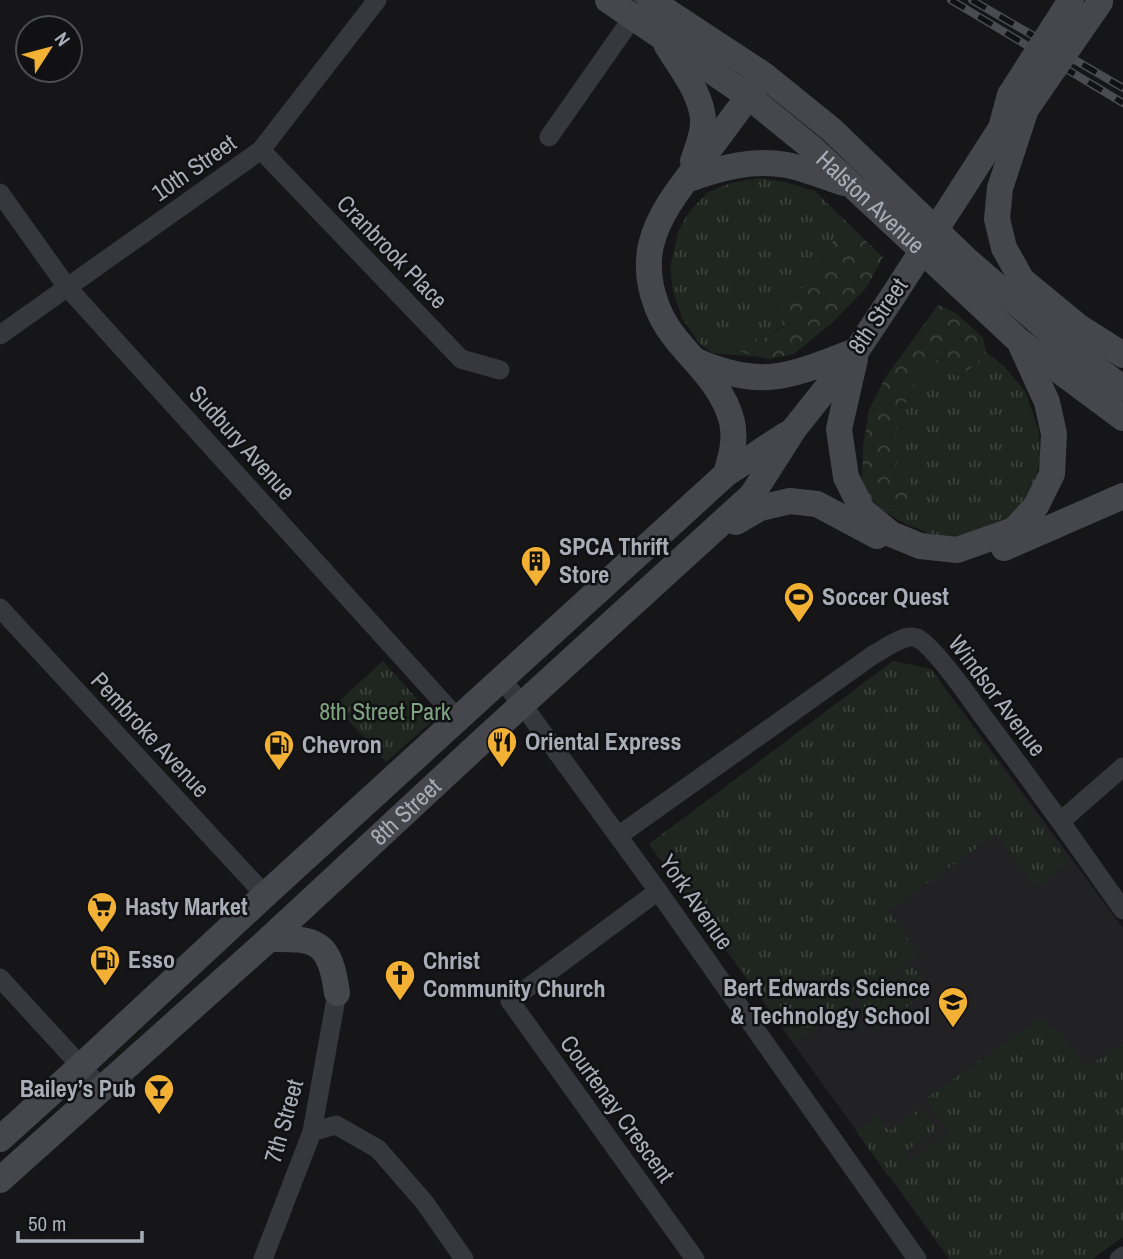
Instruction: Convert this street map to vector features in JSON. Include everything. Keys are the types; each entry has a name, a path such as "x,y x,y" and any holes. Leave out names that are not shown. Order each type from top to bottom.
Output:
{"main road":[{"name":"Halston Avenue","path":"608,0 643,6 764,75 832,130 968,261 1071,350 1123,388"},
{"name":"8th Street","path":"0,1180 269,939 752,495 794,429 856,350 962,189 1018,102 1071,0"},
{"name":"8th Street","path":"1018,102 1101,1"},
{"name":"Halston Avenue","path":"643,6 662,37 748,96 812,148 1018,340 1123,418"},
{"path":"662,37 692,88 703,113 701,141 687,180"},
{"path":"726,474 732,455 732,423 726,405 716,386 674,338 657,308 648,275 651,245 664,213 764,75"},
{"path":"1018,102 1000,188 997,219 1004,248 1022,281 1079,327 1123,355"},
{"path":"687,180 723,167 757,163 788,165 851,185"},
{"path":"856,350 839,429 846,477 863,511 891,534 920,546 957,550 1014,530 1036,506 1052,474 1054,434 1047,402 1018,340"},
{"path":"696,361 742,376 767,378 803,370 856,350"},
{"name":"8th Street","path":"0,1139 726,474 794,429"},
{"path":"699,545 760,508 790,501 817,504 901,550 939,559 986,555 1123,496"},
{"path":"269,939 300,938 314,943 324,952 334,970 337,993"}],"street":[{"name":"10th Street","path":"0,335 261,150 377,0"},
{"path":"549,137 643,6"},
{"name":"Cranbrook Place","path":"261,150 461,359 500,370"},
{"name":"Sudbury Avenue","path":"0,192 67,287 458,719"},
{"name":"Pembroke Avenue","path":"0,608 265,895"},
{"name":"Windsor Avenue","path":"618,836 873,655 906,637 915,637 926,644 961,685 1123,910"},
{"name":"York Avenue","path":"502,680 659,891 918,1259"},
{"path":"1061,821 1123,766"},
{"name":"Courtenay Crescent","path":"659,891 510,1001 695,1259"},
{"path":"0,978 101,1088"},
{"name":"7th Street","path":"262,1259 312,1132 337,993"},
{"path":"312,1132 336,1125 378,1149 425,1203 464,1259"}],"shaded area":[{"name":"Bert Edwards Science & Technology School","path":"893,661 931,669 1123,928 1123,1237 1092,1259 949,1259 649,844"}],"green space":[{"path":"760,178 815,191 863,238 835,237 822,261 820,278 776,304 784,326 761,340 729,349 759,357 712,353 699,343 682,318 673,291 670,268 678,232 689,212 708,192 731,183"},
{"path":"835,237 863,238 883,257 867,287 833,322 794,354 768,359 729,349 736,335 761,340 784,327 776,304 820,278 822,261"},
{"path":"938,305 956,313 983,338 986,352 975,365 957,377 950,372 941,358 926,367 896,424 896,467 915,489 903,508 880,509 862,486 863,446 869,410 885,378"},
{"path":"986,352 1004,366 1026,393 1039,432 1040,460 1035,484 1023,505 1007,523 954,539 931,534 880,509 903,508 896,467 896,424 926,367 941,358 950,372 975,365"},
{"name":"8th Street Park","path":"383,661 435,719 386,762 335,705"},
{"path":"893,661 931,669 1069,863 1036,888 996,834 889,911 919,955 796,1043 649,844"},
{"path":"912,965 930,990 875,1030 857,1005"},
{"path":"1039,1019 1059,1032 1087,1067 1123,1044 1123,1237 1092,1259 950,1259 856,1131 877,1116 889,1131 922,1108 937,1129 905,1152 911,1160 948,1132 925,1099"}],"railway":[{"path":"951,0 1123,103"},
{"path":"972,0 1123,88"}],"place":[{"name":"SPCA Thrift Store","path":"536,588"},
{"name":"Soccer Quest","path":"799,624"},
{"name":"Oriental Express","path":"502,769"},
{"name":"Chevron","path":"279,772"},
{"name":"Hasty Market","path":"102,934"},
{"name":"Esso","path":"105,987"},
{"name":"Christ Community Church","path":"400,1002"},
{"name":"Bert Edwards Science & Technology School","path":"953,1029"},
{"name":"Bailey’s Pub","path":"159,1116"}]}
